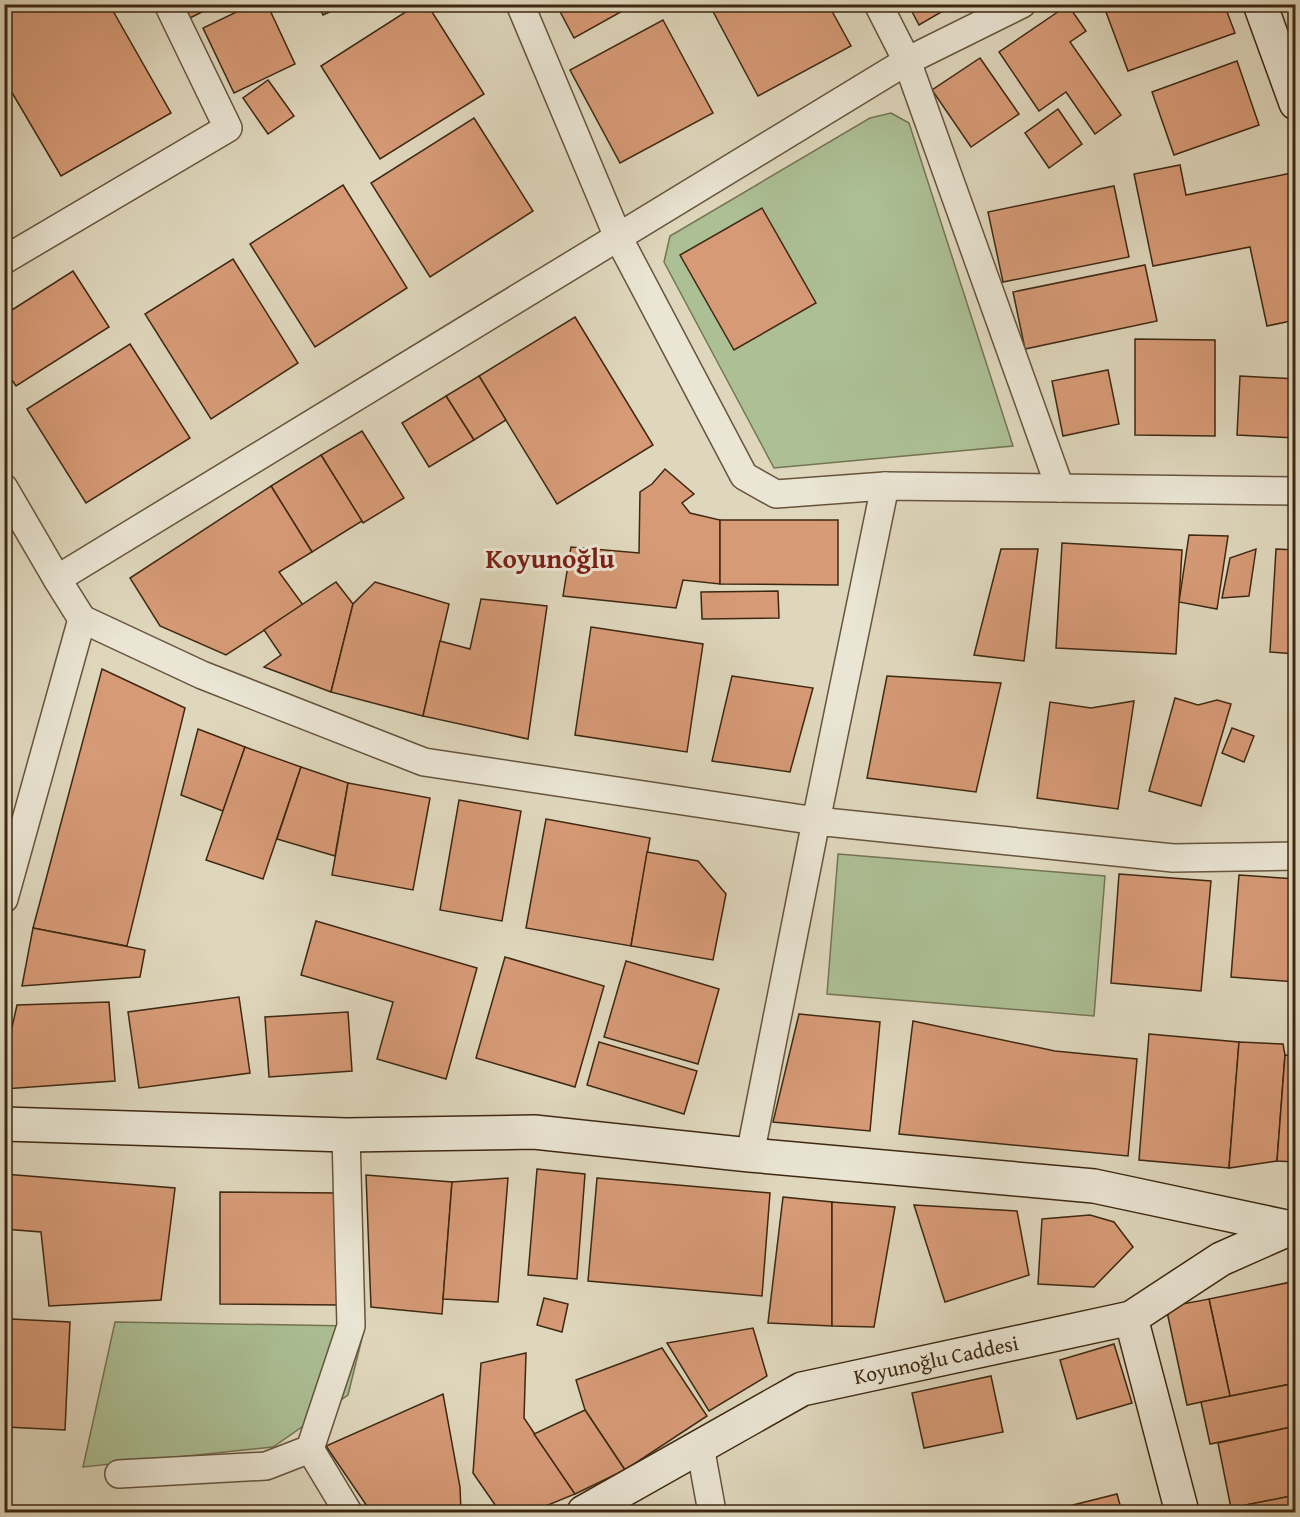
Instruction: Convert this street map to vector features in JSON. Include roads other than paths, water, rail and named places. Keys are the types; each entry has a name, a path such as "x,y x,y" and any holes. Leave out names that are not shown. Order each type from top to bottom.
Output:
{"street":[{"path":"4,260 228,128 168,4"},
{"path":"520,4 618,237 744,476 776,494 885,486 1296,491"},
{"path":"878,4 907,61 1060,488"},
{"path":"57,579 907,61 1022,4"},
{"path":"1260,4 1296,103"},
{"path":"750,1155 885,486"},
{"path":"4,488 82,620 202,675 424,762 816,821 1173,858 1296,856"},
{"path":"4,899 82,620"},
{"path":"4,1124 346,1135 534,1132 750,1155 1094,1186 1293,1228"},
{"path":"346,1135 351,1326 310,1449 348,1512"},
{"name":"Koyunoğlu Caddesi","path":"584,1512 802,1389 1131,1318 1221,1259 1293,1228"},
{"path":"1131,1318 1182,1512"},
{"path":"700,1446 712,1512"},
{"path":"119,1474 266,1466 310,1449"}],"district":[{"name":"Koyunoğlu","path":"550,559"}]}
